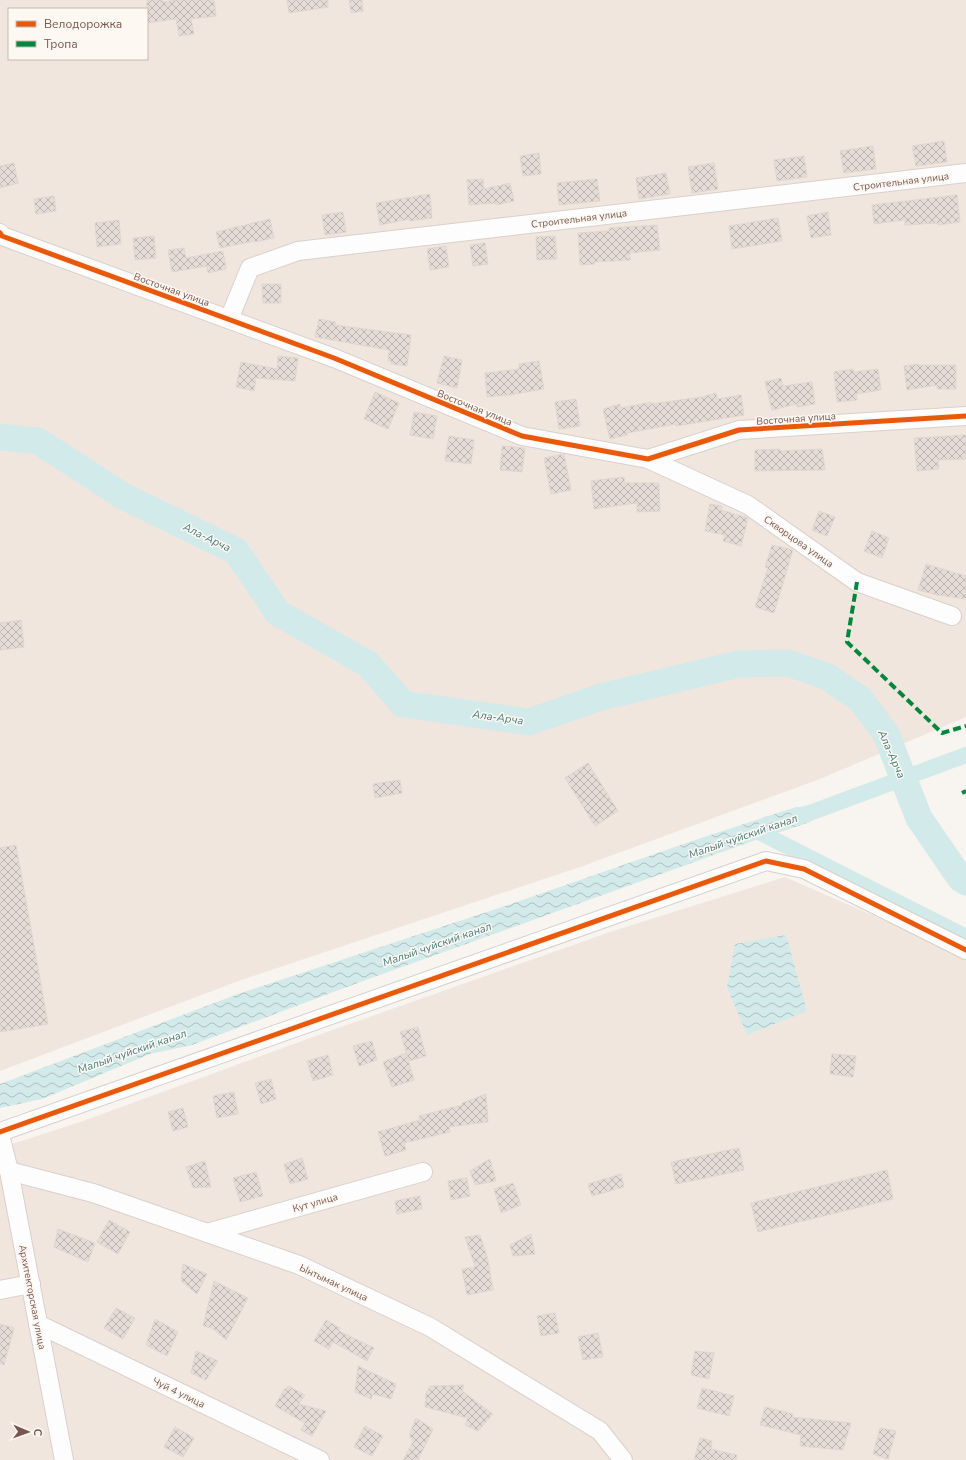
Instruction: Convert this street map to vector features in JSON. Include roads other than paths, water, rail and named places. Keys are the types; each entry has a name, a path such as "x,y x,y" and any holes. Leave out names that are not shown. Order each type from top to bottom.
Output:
{"street":[{"name":"Строительная улица","path":"229,320 250,268 298,250 966,173"},
{"name":"Восточная улица","path":"0,233 2,236 334,358 522,436 648,459 739,430 966,416"},
{"name":"Скворцова улица","path":"648,459 748,505 857,582 952,616"},
{"path":"0,1133 766,862 804,869 966,950"},
{"name":"Архитекторская улица","path":"0,1133 10,1171 64,1460"},
{"name":"Ынтымак улица","path":"10,1171 93,1193 298,1265 430,1327 600,1431 623,1460"},
{"name":"Кут улица","path":"207,1233 423,1172"},
{"path":"0,1290 31,1284"},
{"name":"Чуй 4 улица","path":"38,1324 320,1460"}],"water":[{"name":"Малый чуйский канал","path":"816,804 820,814 810,822 750,842 363,981 192,1045 150,1054 42,1099 0,1108 0,1084 238,994 508,905 695,840 793,808"},
{"path":"786,935 807,1011 747,1035 727,987 735,944"}],"waterway":[{"name":"Ала-Арча","path":"0,437 38,441 123,496 236,551 278,613 368,664 403,704 529,722 601,697 739,664 788,663 826,676 860,699 886,734 919,818 960,878 966,882"},
{"name":"Малый чуйский канал","path":"799,817 966,755"},
{"name":"Малый чуйский канал","path":"759,832 966,937"}]}
